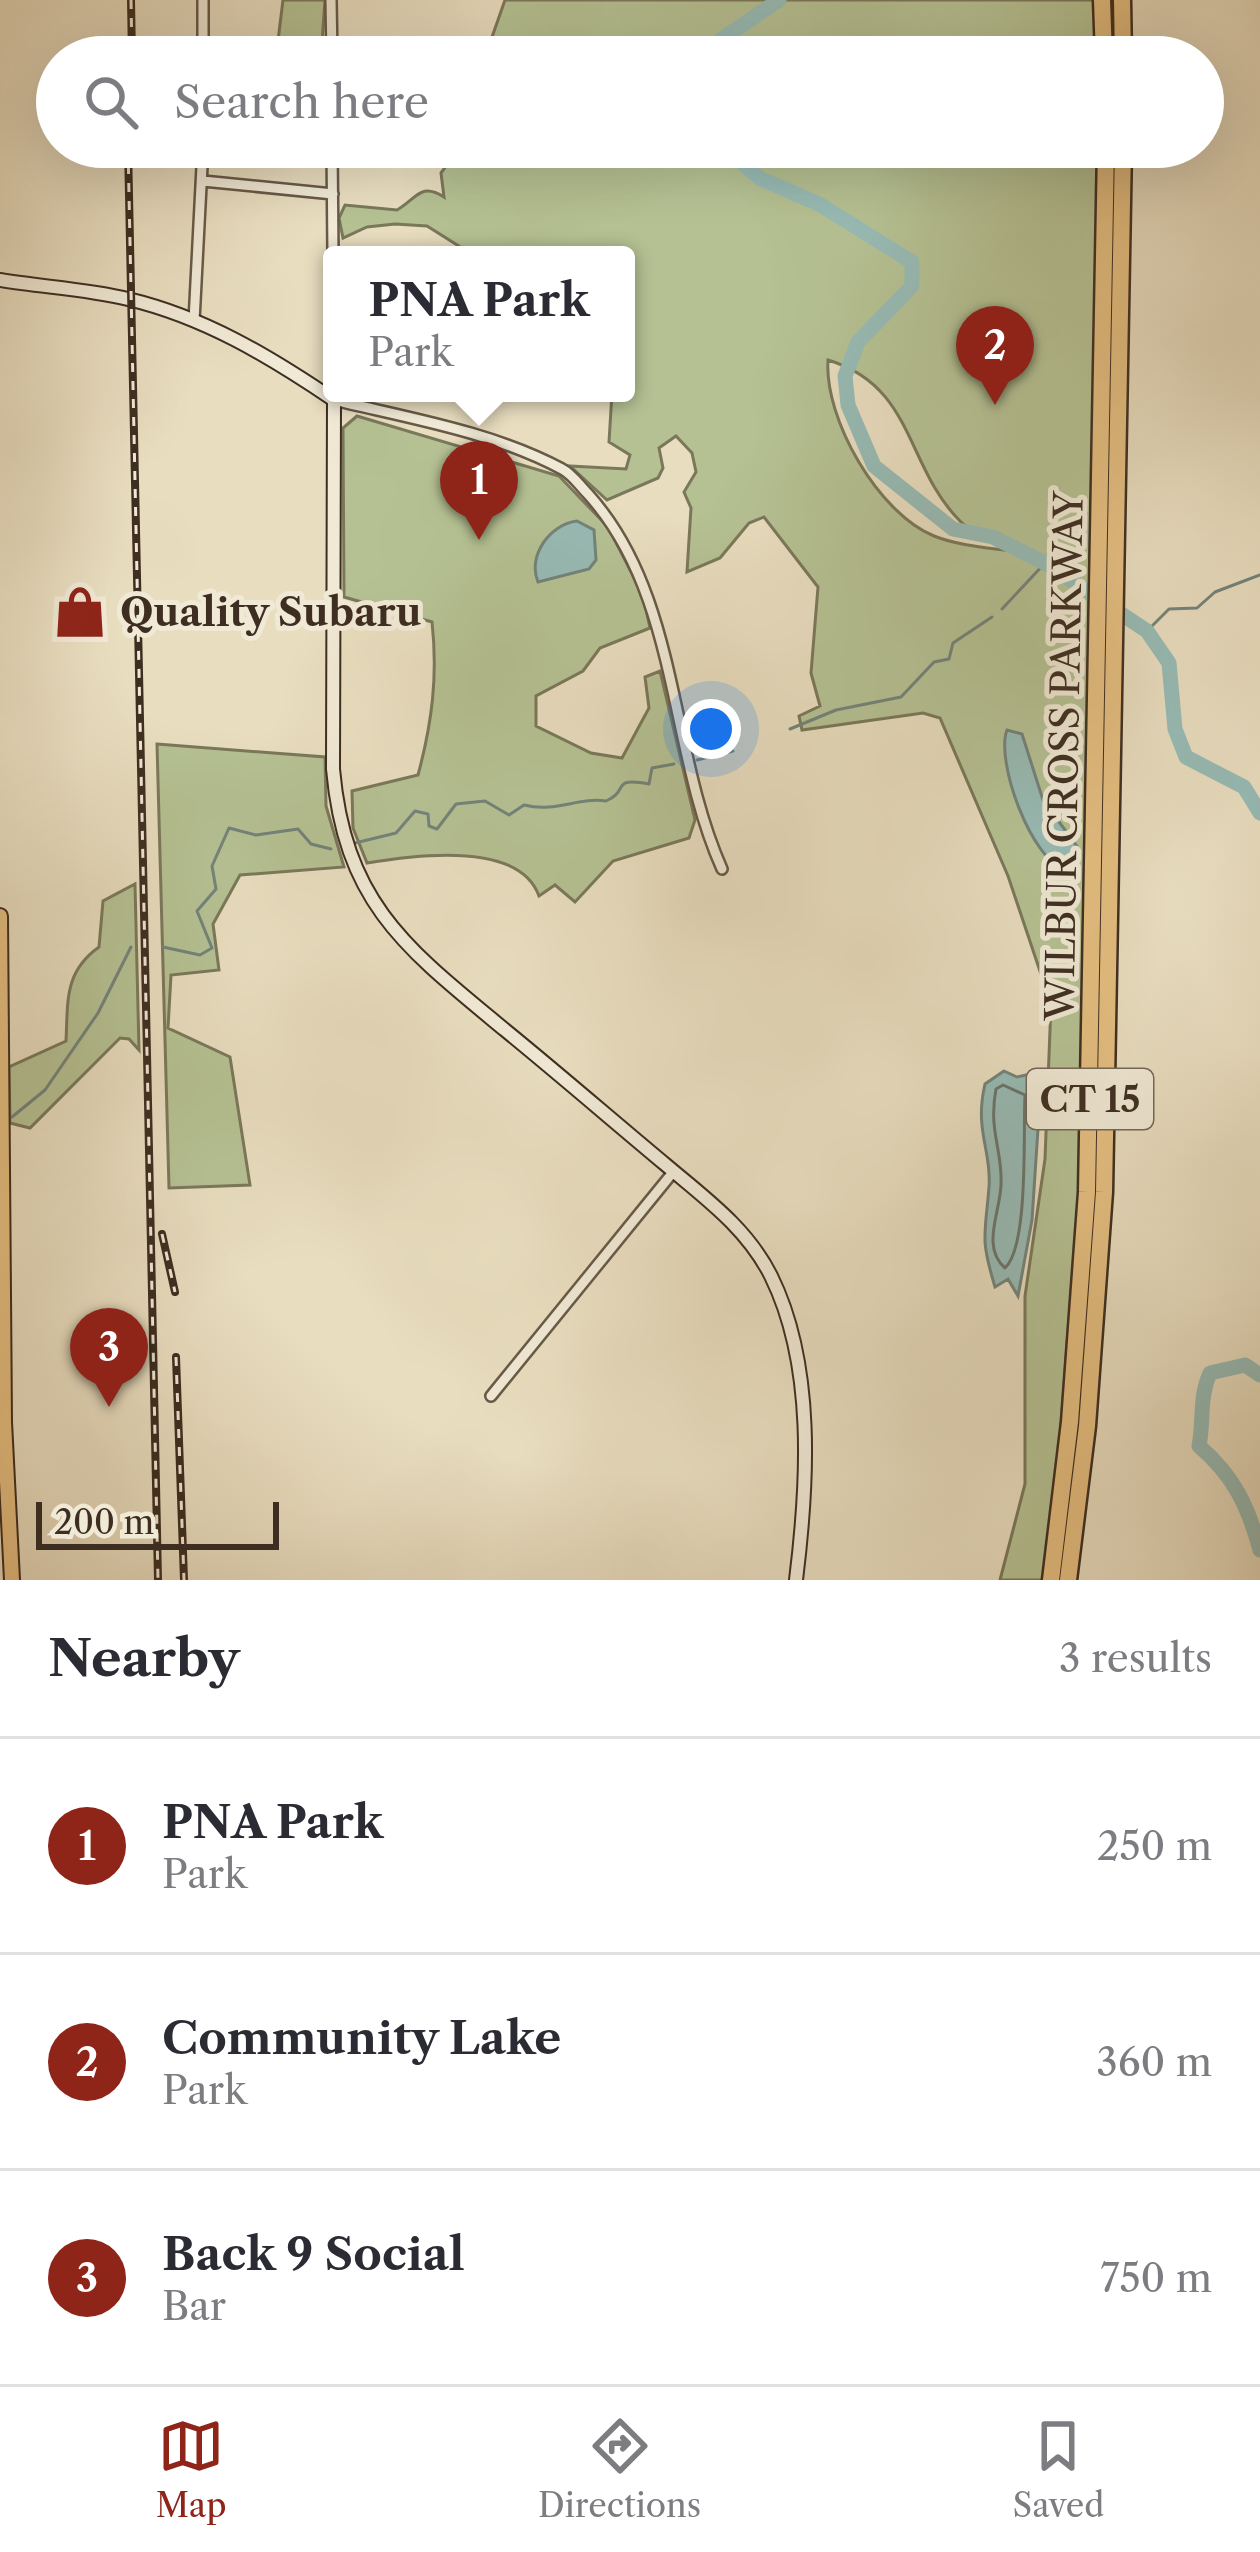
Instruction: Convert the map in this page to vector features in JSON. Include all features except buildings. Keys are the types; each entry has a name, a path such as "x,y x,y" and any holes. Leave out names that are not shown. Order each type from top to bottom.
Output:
{"highway":[{"path":"1102,0 1103,36"},
{"path":"1122,0 1123,36"},
{"name":"WILBUR CROSS PARKWAY","path":"1068,1580 1102,1231 1117,626 1109,582 1106,168"},
{"name":"WILBUR CROSS PARKWAY","path":"1052,1580 1084,1249 1099,617 1109,582 1122,168"}],"main road":[{"path":"0,916 4,1422 12,1580"}],"street":[{"path":"202,0 203,36"},
{"path":"331,0 332,36"},
{"path":"190,321 203,168"},
{"path":"332,168 333,246"},
{"path":"203,181 333,194"},
{"path":"0,280 103,297 190,321 259,350 323,389"},
{"path":"334,402 333,769 336,806 356,875 410,953 674,1171 732,1221 754,1248 791,1326 801,1393 802,1518 796,1580"},
{"path":"356,402 460,431 566,470 616,526 649,594 700,821 722,869"},
{"path":"491,1396 674,1171"}],"green space":[{"path":"283,0 325,0 322,36 279,36"},
{"path":"505,0 1095,0 1096,36 492,36"},
{"path":"445,168 1099,168 1080,1176 1060,1438 1043,1580 1000,1580 1025,1484 1025,1296 1045,1159 1051,1004 1008,876 940,718 923,713 802,730 799,716 820,706 811,673 818,587 764,517 749,523 720,558 687,572 691,508 684,492 696,472 692,453 676,436 659,448 663,468 658,478 607,500 570,466 626,469 630,455 609,442 611,402 635,402 635,246 459,246 427,226 395,224 367,227 343,238 339,218 345,205 397,210 424,191 444,197","holes":["828,360 856,372 894,408 943,500 961,522 1017,552 934,536 913,524 875,486 845,436 829,384"]},
{"path":"357,416 559,476 608,527 643,595 650,628 600,648 583,671 536,696 536,726 591,753 622,758 649,708 645,677 660,671 695,820 689,838 613,861 575,902 555,885 539,896 528,878 488,859 437,855 367,863 353,828 352,791 418,775 430,718 434,661 432,622 344,597 343,428"},
{"path":"157,744 325,757 326,806 344,867 240,875 213,924 219,970 171,975 168,1028 230,1057 250,1185 169,1188"},
{"path":"135,884 139,1050 129,1039 120,1038 30,1128 10,1123 9,1067 66,1041 70,988 79,967 99,947 103,901"}],"water":[{"path":"577,521 594,530 596,560 589,569 538,582 536,562 543,543 558,528"},
{"path":"1007,730 1022,734 1043,800 1079,849 1065,868 1040,848 1019,808 1006,764"},
{"path":"1004,1071 1017,1077 1031,1074 1041,1083 1032,1220 1018,1296 1008,1279 995,1287 985,1247 989,1174 982,1100 985,1084"}],"waterway":[{"path":"726,36 779,0"},
{"path":"748,168 761,179 819,204 912,262 912,286 858,342 845,376 848,405 874,466 953,529 993,537 1045,563 1147,631 1169,663 1175,729 1186,757 1244,787 1260,813"},
{"path":"1002,609 1045,563"},
{"path":"1147,631 1169,609 1197,608 1215,592 1260,575"},
{"path":"790,729 836,710 901,697 934,662 949,659 953,643 992,617"},
{"path":"697,760 733,751"},
{"path":"355,843 396,833 415,811 428,814 429,826 437,829 456,804 485,801 509,815 524,805 606,801 624,783 649,784 652,768 674,764"},
{"path":"163,947 200,955 212,948 197,911 216,889 212,866 229,828 256,835 298,829 311,844 331,849"},
{"path":"12,1117 45,1090 98,1013 131,947"},
{"path":"1260,1375 1245,1365 1210,1373 1199,1446 1238,1493 1260,1550"}],"railway":[{"path":"131,0 132,36"},
{"path":"128,168 158,1580"},
{"path":"162,1234 175,1292"},
{"path":"176,1357 184,1580"}],"place":[{"name":"Community Lake","path":"995,405"},
{"name":"PNA Park","path":"479,540"},
{"name":"Quality Subaru","path":"80,612"},
{"name":"Back 9 Social","path":"109,1407"}]}
